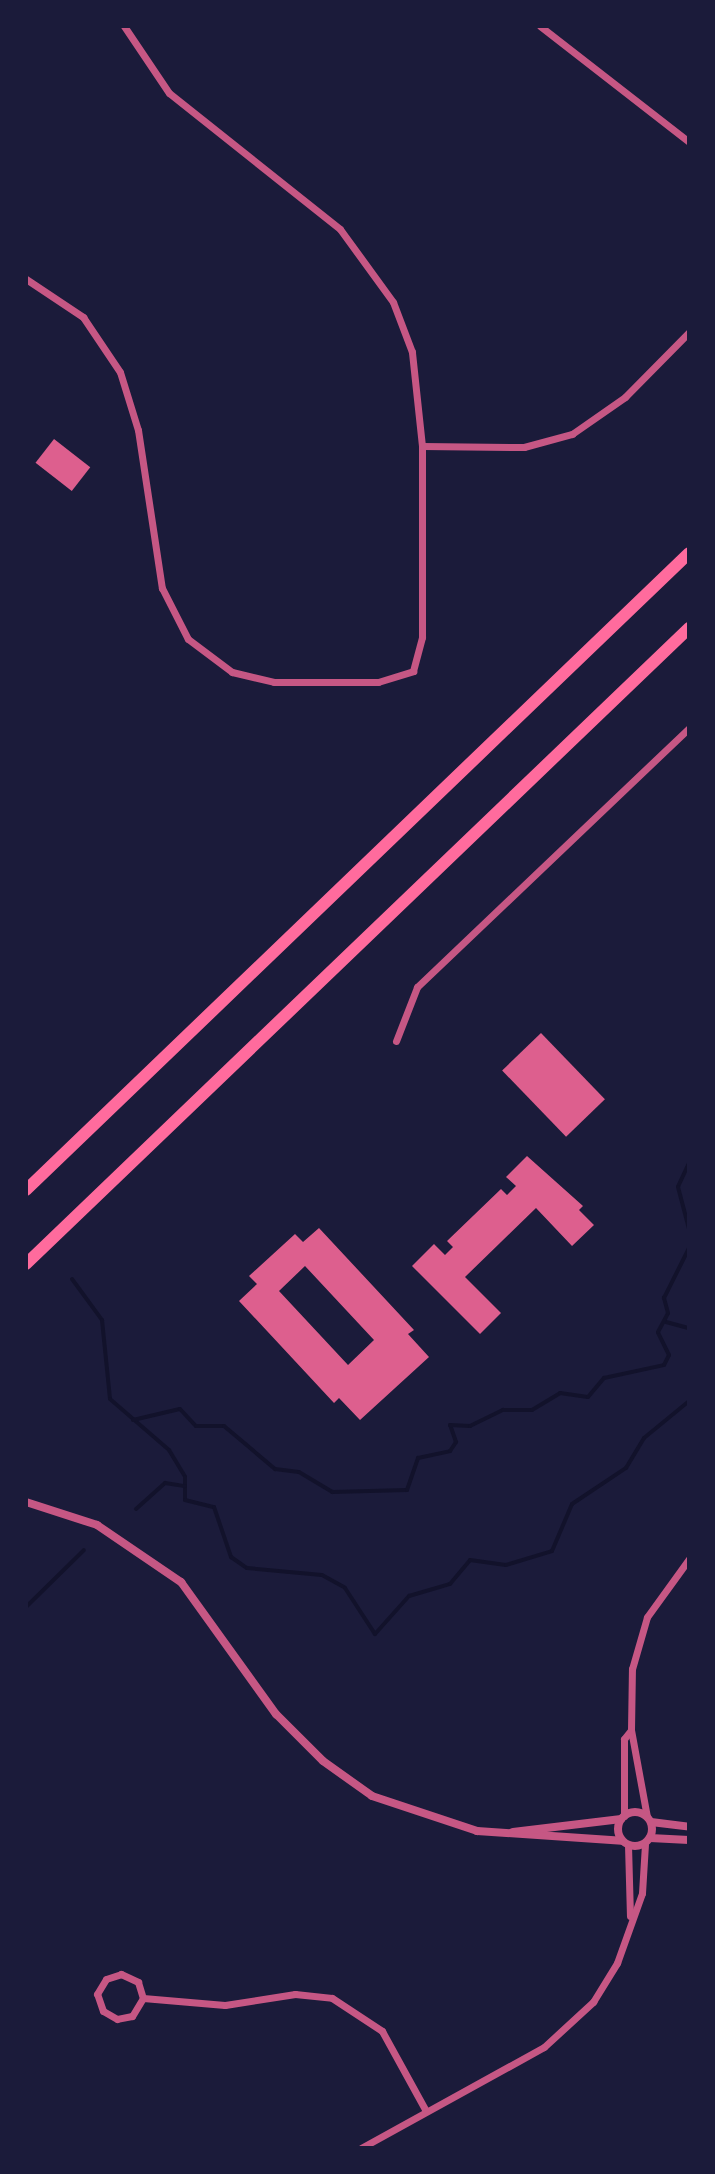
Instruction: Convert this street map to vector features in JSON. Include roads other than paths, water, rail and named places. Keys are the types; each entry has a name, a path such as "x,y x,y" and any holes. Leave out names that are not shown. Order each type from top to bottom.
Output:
{"highway":[{"path":"26,1190 689,553"},
{"path":"26,1264 689,628"}],"street":[{"path":"26,279 83,317 120,372 138,430 162,588 188,639 251,679 378,682 413,671 422,637 422,446 412,352 369,263 331,221 169,93 124,26"},
{"path":"540,26 689,142"},
{"path":"422,446 524,447 572,434 616,405 689,332"},
{"path":"396,1041 417,987 689,728"},
{"path":"26,1502 97,1525 181,1582 276,1714 345,1778 422,1818 504,1834 625,1843 689,1840"},
{"path":"361,2148 570,2026 608,1981 630,1916 642,1893 649,1820 639,1743 631,1730 629,1687 641,1634 689,1559"},
{"path":"630,1916 622,1817 624,1739 631,1730"},
{"path":"504,1834 622,1817 689,1827"},
{"path":"121,1974 138,1982 143,1998 132,2016 117,2019 103,2011 97,1994 106,1979 121,1974"},
{"path":"143,1998 225,2005 295,1994 332,1998 382,2031 426,2111"}],"waterway":[{"path":"689,1163 678,1187 689,1229"},
{"path":"133,1420 180,1409 196,1426 224,1426 275,1469 299,1472 332,1492 407,1490 418,1458 450,1451 456,1442 450,1425 470,1426 503,1410 532,1410 560,1393 588,1397 604,1378 664,1365 669,1355 658,1332 668,1313 664,1298 689,1248"},
{"path":"72,1279 102,1320 110,1399 169,1450 185,1477 185,1500 214,1507 231,1557 247,1568 322,1575 345,1588 375,1634 409,1596 450,1584 470,1560 506,1565 552,1551 572,1504 626,1468 644,1438 689,1401"},
{"path":"666,1322 689,1328"},
{"path":"689,1362 689,1377"},
{"path":"136,1509 165,1483 185,1486"},
{"path":"26,1607 84,1550"}]}
